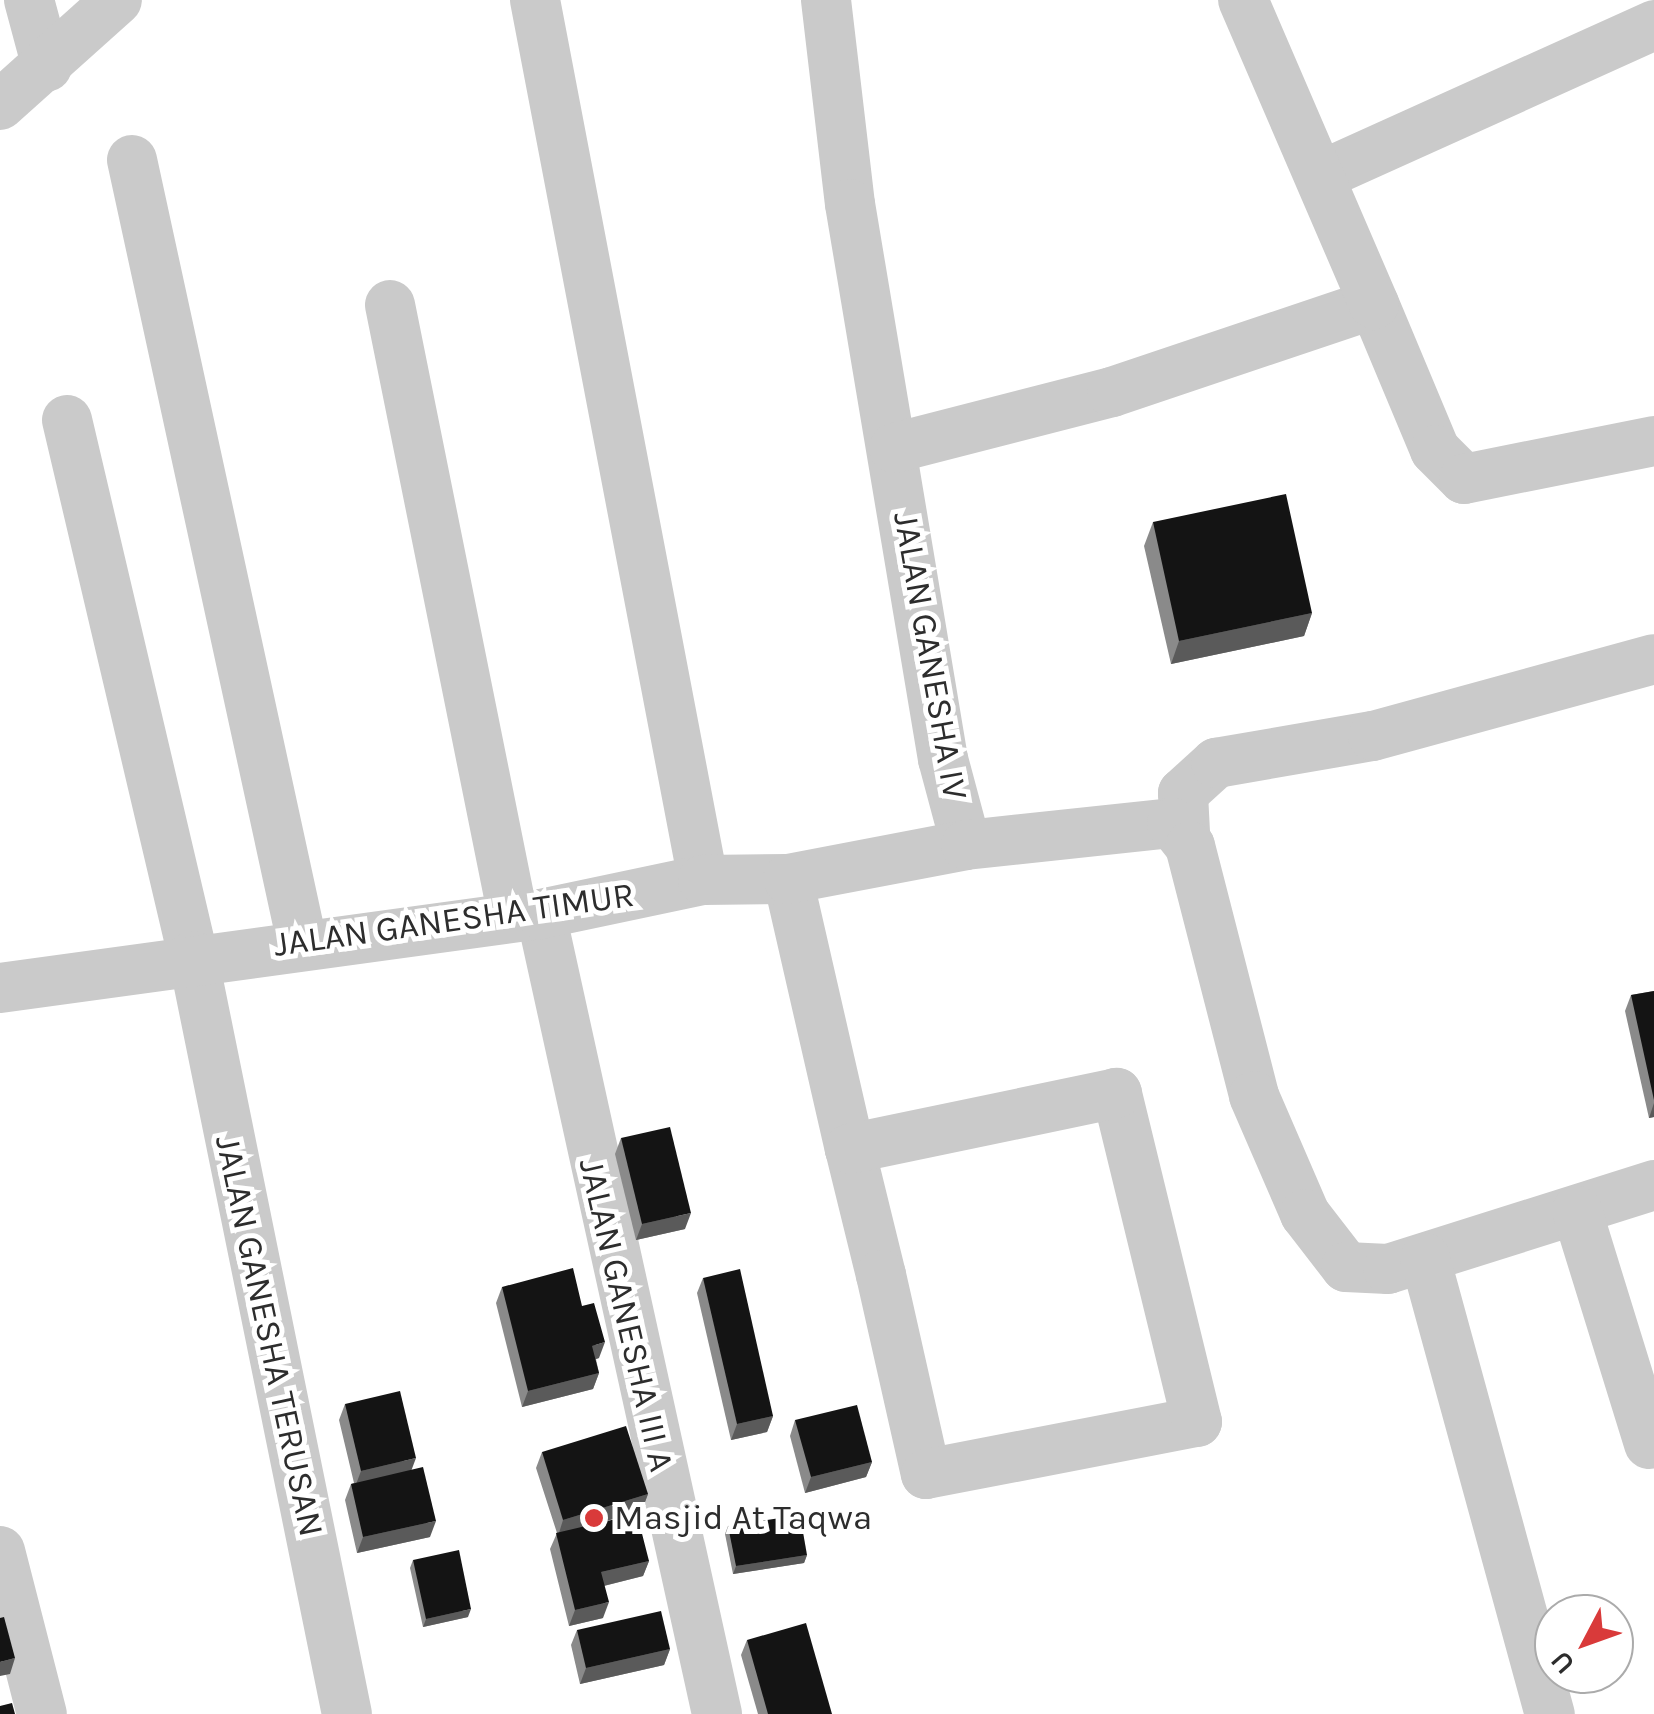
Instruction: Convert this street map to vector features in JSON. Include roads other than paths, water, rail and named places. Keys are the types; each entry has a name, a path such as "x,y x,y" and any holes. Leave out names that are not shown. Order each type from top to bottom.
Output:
{"street":[{"path":"29,0 47,67"},
{"path":"0,106 117,0"},
{"path":"534,0 703,880"},
{"name":"JALAN GANESHA IV","path":"826,0 826,50 942,760 966,845 1158,822 1185,832"},
{"path":"1243,0 1436,450 1464,479 1654,441"},
{"path":"1320,176 1653,28"},
{"path":"132,160 302,942"},
{"path":"894,448 1112,392 1374,304"},
{"name":"JALAN GANESHA III A","path":"390,305 527,915 716,1714"},
{"name":"JALAN GANESHA TERUSAN","path":"67,420 193,956 347,1714"},
{"path":"1654,659 1374,736 1216,763 1183,793 1185,832 1254,1096 1305,1214 1346,1266 1388,1270 1654,1185"},
{"name":"JALAN GANESHA TIMUR","path":"0,988 193,956 527,915 703,880 788,879 966,845"},
{"path":"788,879 850,1149 926,1474 1198,1422 1117,1093 850,1149"},
{"path":"1577,1210 1649,1444"},
{"path":"1425,1258 1550,1714"},
{"path":"0,1551 42,1714"}],"place":[{"name":"Masjid At Taqwa","path":"594,1518"}]}
